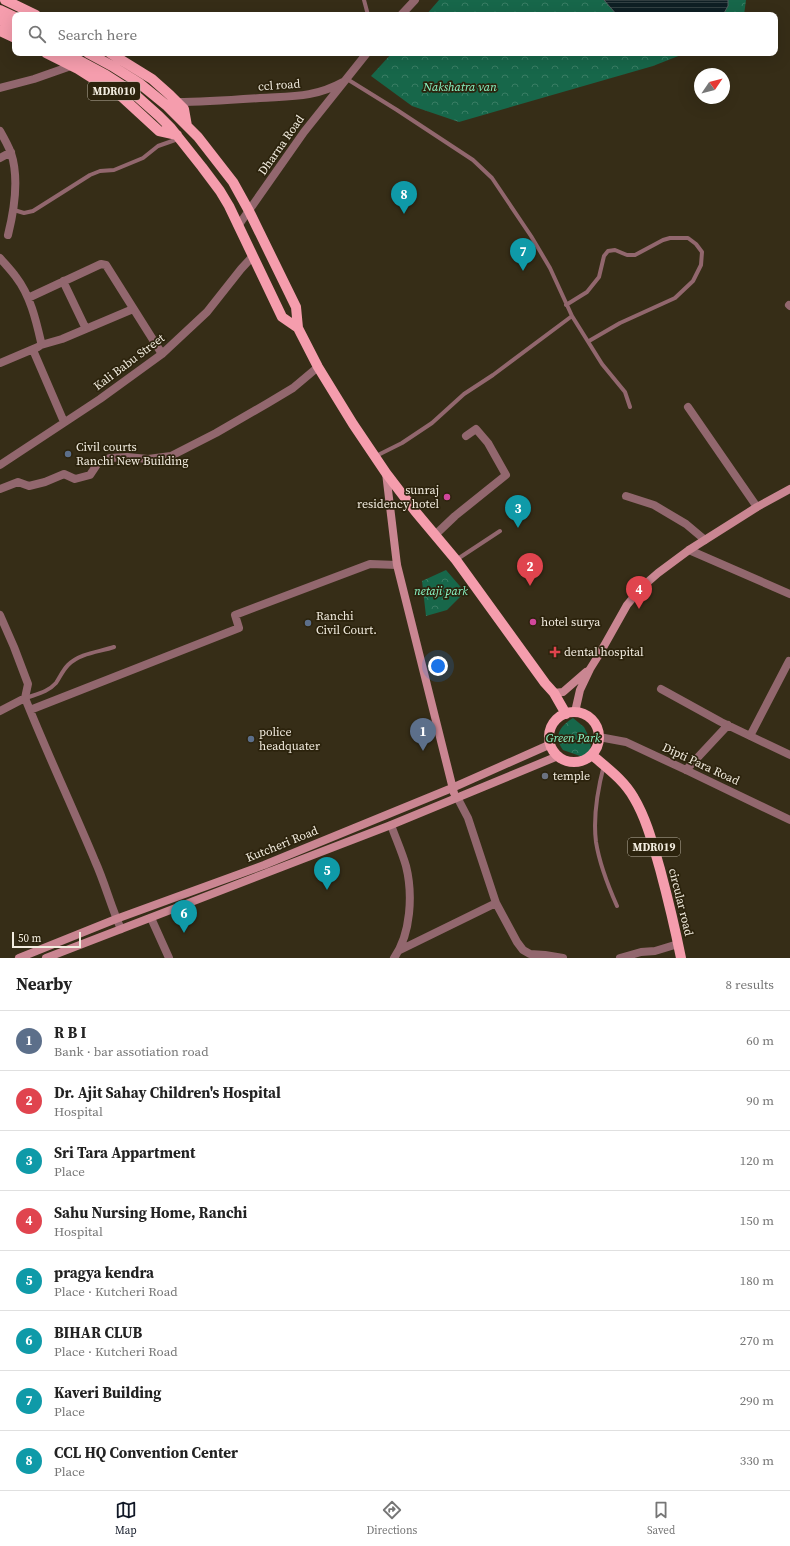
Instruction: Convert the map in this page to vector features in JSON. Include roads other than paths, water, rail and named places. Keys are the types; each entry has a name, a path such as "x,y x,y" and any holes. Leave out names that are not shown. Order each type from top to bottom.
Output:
{"main road":[{"path":"6,0 30,12"},
{"path":"0,10 12,16"},
{"path":"0,20 12,26"},
{"path":"0,31 12,37"},
{"name":"MDR010","path":"52,56 122,97 159,131 178,137"},
{"path":"71,56 131,90 159,116 178,137 220,191 282,317 298,328"},
{"path":"94,56 112,66 153,94 187,126 233,182 250,211 296,307 298,328 318,367 374,457 456,560 545,683 571,713"},
{"name":"MDR010","path":"115,56 152,79 177,102 184,109 187,126"},
{"path":"386,473 397,565 452,788 456,797"},
{"path":"571,713 590,669 627,606 642,587 689,550 757,507 790,489"},
{"path":"554,693 564,692 590,669"},
{"path":"571,713 585,714 592,720 597,728 599,737 597,747 592,754 584,760 575,762 558,756 551,744 550,735 552,726 558,718 571,713"},
{"name":"Kutcheri Road","path":"19,958 116,919 264,865 452,788 551,744"},
{"name":"circular road","path":"592,754 624,783 634,797 642,815 653,844 673,918 681,958"},
{"path":"46,958 391,825 558,756"}],"street":[{"path":"404,12 415,0"},
{"name":"ccl road","path":"177,102 208,102 305,96 329,90 347,79 365,56"},
{"path":"0,88 34,79 71,66"},
{"name":"Dharna Road","path":"238,226 250,211 304,132 347,79"},
{"path":"0,131 11,152 14,170 14,210 8,235"},
{"path":"0,158 11,152"},
{"name":"Kali Babu Street","path":"0,465 100,399 162,354 207,312 253,256"},
{"path":"0,258 16,277 28,298 41,344"},
{"path":"28,298 101,264 106,265 162,354"},
{"path":"63,281 86,328"},
{"path":"0,363 33,350 41,344 62,339 133,308"},
{"path":"33,350 64,422"},
{"path":"0,489 18,482 29,486 45,482 64,474 75,479 90,475 98,463 110,458 127,457 148,459 171,456 216,433 293,388 318,367"},
{"path":"688,407 757,507"},
{"path":"435,535 506,475 488,443 476,429 466,436"},
{"path":"626,496 654,505 686,524 705,540"},
{"path":"689,550 790,594"},
{"path":"30,710 239,628 235,615 370,564 397,565"},
{"path":"0,615 28,684 25,698 100,872 116,919 122,929"},
{"path":"750,736 790,661"},
{"path":"661,689 728,725 790,755"},
{"path":"0,711 25,698"},
{"path":"686,770 728,725"},
{"name":"Dipti Para Road","path":"599,737 626,742 790,820"},
{"path":"456,797 468,818 496,903 517,942 529,956 544,955 563,958"},
{"path":"391,825 406,866 409,884 408,917 400,950 394,958"},
{"path":"400,950 496,903"},
{"path":"151,918 169,958"},
{"path":"620,958 641,952 655,951 678,944"}],"lane":[{"path":"364,0 367,12"},
{"path":"347,79 473,160 492,178 531,236 550,268 572,316 602,364 625,392 630,407"},
{"path":"14,210 24,213 33,211 90,175 100,171 114,170 143,158 158,146 178,137"},
{"path":"566,305 587,292 599,277 604,256 608,251 615,250 627,255 635,255 663,240 670,238 688,238 696,244 702,252 701,265 693,281 675,298 620,322 589,341"},
{"path":"374,457 402,443 432,423 464,394 493,375 572,316"},
{"path":"456,560 500,531"},
{"path":"25,698 48,690 56,683 69,664 91,653 114,647"},
{"path":"604,765 600,782 595,823 596,842 612,895 617,906"}],"place":[{"name":"CCL HQ Convention Center","path":"404,214"},
{"name":"Kaveri Building","path":"523,271"},
{"name":"Civil courts Ranchi New Building","path":"68,454"},
{"name":"sunraj residency hotel","path":"447,497"},
{"name":"Sri Tara Appartment","path":"518,528"},
{"name":"Dr. Ajit Sahay Children's Hospital","path":"530,586"},
{"name":"Sahu Nursing Home, Ranchi","path":"639,609"},
{"name":"hotel surya","path":"533,622"},
{"name":"Ranchi Civil Court.","path":"308,623"},
{"name":"dental hospital","path":"555,652"},
{"name":"police headquater","path":"251,739"},
{"name":"R B I","path":"423,751"},
{"name":"temple","path":"545,776"},
{"name":"pragya kendra","path":"327,890"},
{"name":"BIHAR CLUB","path":"184,933"}],"park label":[{"name":"Nakshatra van","path":"460,87"},
{"name":"netaji park","path":"441,591"},
{"name":"Green Park","path":"573,738"}]}
